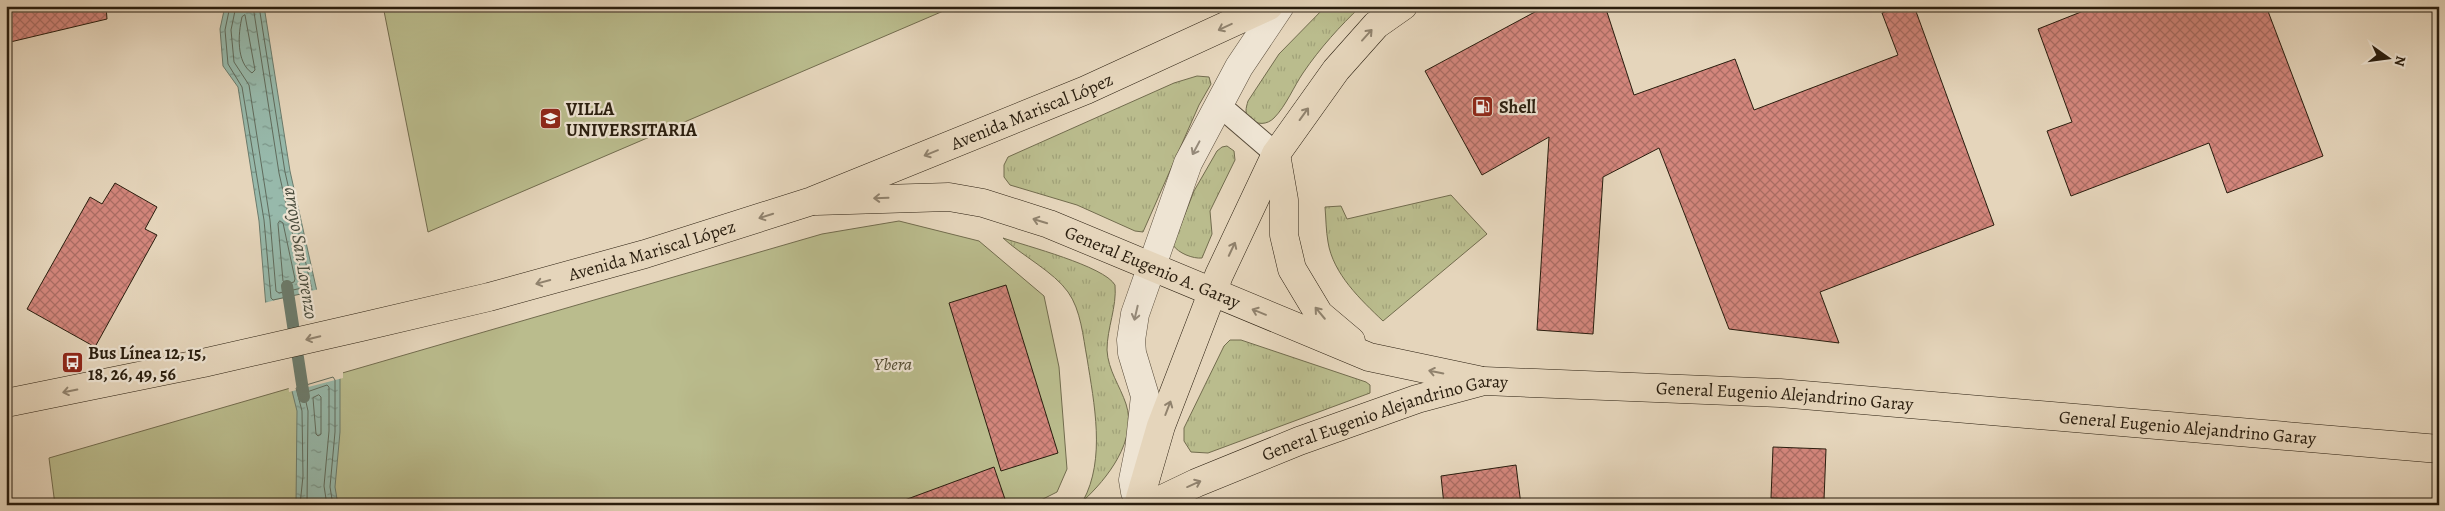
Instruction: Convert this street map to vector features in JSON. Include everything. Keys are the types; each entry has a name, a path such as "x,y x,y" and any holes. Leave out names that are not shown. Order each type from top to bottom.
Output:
{"main road":[{"name":"Avenida Mariscal López","path":"6,404 203,363 489,297 645,254 812,201 1086,90 1269,6"},
{"path":"1137,505 1161,426 1213,293 1276,154 1336,70 1376,25 1403,6"},
{"path":"1276,154 1284,200 1284,234 1292,269 1319,314 1369,357"},
{"name":"General Eugenio A. Garay","path":"812,201 940,197 983,203 1049,224 1369,357 1484,381"},
{"name":"General Eugenio Alejandrino Garay","path":"1150,505 1196,483 1299,442 1417,399 1484,381 1780,393 2439,449"}],"street":[{"path":"1137,505 1133,480 1139,450 1145,396 1134,365 1131,340 1135,314 1188,163 1239,67 1280,6"}],"lane":[{"path":"1219,105 1276,154"}],"path":[{"path":"658,6 671,6"}],"green space":[{"name":"VILLA UNIVERSITARIA","path":"383,6 955,6 428,232"},
{"path":"1326,6 1361,6 1316,55 1274,118 1265,123 1253,121 1246,113 1248,101 1279,54"},
{"path":"1197,76 1209,77 1211,84 1199,105 1143,232 1135,231 1077,205 1010,185 1004,177 1004,165 1008,157 1174,83"},
{"path":"1227,146 1234,151 1235,160 1210,211 1212,234 1202,258 1182,253 1173,245 1194,191 1217,151"},
{"path":"1451,195 1487,234 1383,321 1349,286 1336,265 1328,242 1325,207 1341,206 1347,219"},
{"name":"Ybera","path":"899,221 979,241 1044,296 1059,367 1067,469 1057,492 1031,505 55,505 49,458 822,234"},
{"path":"1003,238 1081,264 1108,278 1115,285 1115,301 1107,350 1112,371 1126,404 1129,418 1128,431 1118,458 1102,482 1083,501 1090,485 1094,467 1096,431 1093,393 1079,315 1072,299 1062,285"},
{"path":"1230,340 1241,340 1366,382 1370,385 1370,393 1208,453 1191,452 1184,441 1184,428 1224,346"}],"water":[{"path":"225,6 264,6 290,171 318,296 266,307 259,221 238,87 223,66 220,29"},
{"path":"340,370 340,432 335,487 338,505 296,505 297,411 290,383"}],"pier":[{"path":"319,289 319,298 267,309 264,308 264,303"},
{"path":"340,367 343,369 343,378 289,392 288,381"}],"building":[{"path":"6,6 106,6 107,19 6,43"},
{"path":"1546,6 1605,6 1634,95 1735,59 1754,110 1898,55 1882,13 1901,6 1914,6 1994,225 1820,292 1839,343 1729,329 1659,148 1603,177 1593,334 1537,330 1549,137 1482,175 1425,71"},
{"path":"2096,6 2266,6 2323,156 2227,193 2209,143 2071,196 2047,131 2072,122 2038,29"},
{"path":"115,183 157,207 145,229 157,235 95,347 27,309 90,197 102,204"},
{"path":"1006,285 1058,453 1001,471 949,303"},
{"path":"1773,447 1826,449 1824,500 1771,498"},
{"path":"1516,465 1521,505 1444,505 1441,476"},
{"path":"994,467 1007,505 903,505 902,501"}],"waterway":[{"name":"arroyo San Lorenzo","path":"287,286 304,397"}],"place":[{"name":"Shell","path":"1483,107"},
{"name":"VILLA UNIVERSITARIA","path":"550,119"},
{"name":"Bus Línea 12, 15, 18, 26, 49, 56","path":"72,363"}]}
